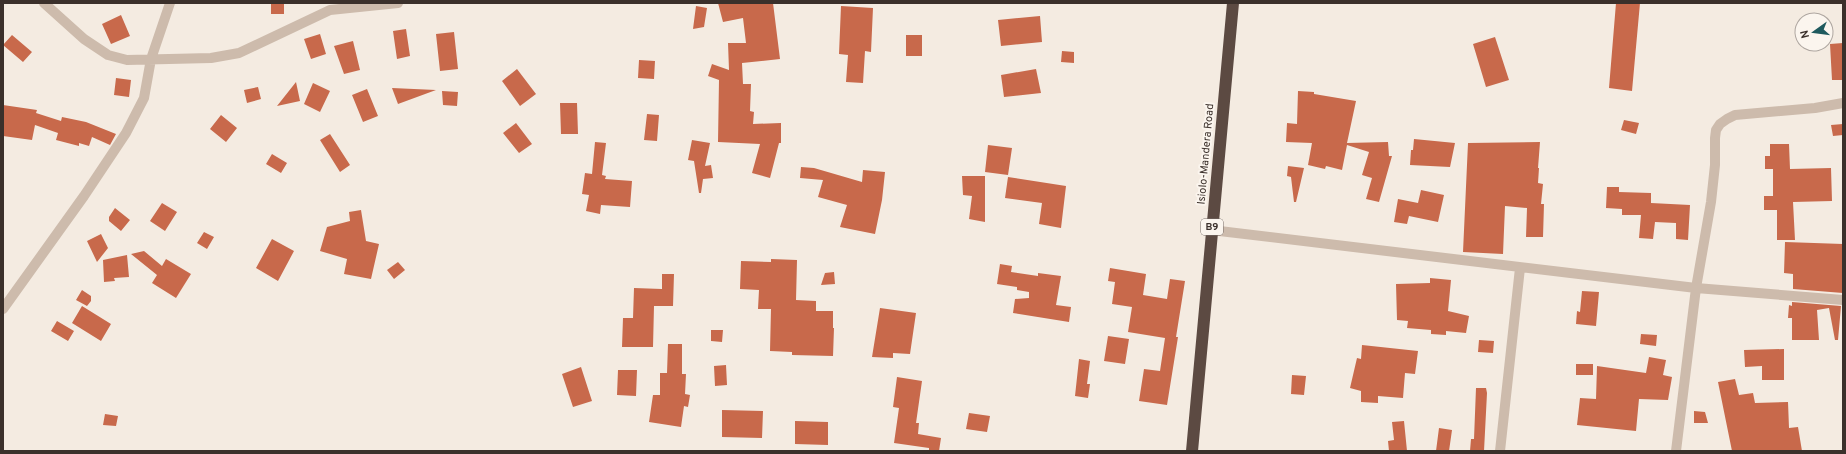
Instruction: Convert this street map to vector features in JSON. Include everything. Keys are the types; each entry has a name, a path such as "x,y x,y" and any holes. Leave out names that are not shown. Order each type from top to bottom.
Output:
{"highway":[{"name":"Isiolo-Mandera Road","path":"1192,451 1233,3"}],"street":[{"path":"44,3 84,39 108,54 127,60 211,58 240,53 330,10 398,3"},
{"path":"3,309 84,196 126,133 144,98 151,59 170,3"},
{"path":"1676,451 1696,288 1711,202 1716,130 1727,118 1735,115 1807,109 1843,103"},
{"path":"1212,230 1696,288 1843,300"},
{"path":"1500,451 1520,268"}],"building":[{"path":"271,3 284,3 284,14 271,14"},
{"path":"718,3 773,3 780,59 742,63 743,84 751,84 750,111 754,112 753,124 781,123 781,143 779,143 770,178 752,173 760,144 718,142 719,80 708,76 712,64 729,70 728,43 746,43 743,18 723,22"},
{"path":"1616,3 1640,3 1632,91 1609,88"},
{"path":"696,6 707,8 704,27 693,29"},
{"path":"841,6 873,8 871,52 865,51 863,83 846,82 848,55 839,54"},
{"path":"121,15 130,36 111,44 102,24"},
{"path":"1040,16 1042,42 1001,46 998,20"},
{"path":"406,29 410,56 397,59 393,31"},
{"path":"454,32 458,69 440,71 436,34"},
{"path":"320,34 326,54 311,59 304,39"},
{"path":"12,35 32,52 23,62 3,45"},
{"path":"906,35 922,35 922,56 906,56"},
{"path":"1495,37 1509,80 1486,87 1473,44"},
{"path":"353,41 360,70 344,74 334,46"},
{"path":"1843,43 1843,80 1832,80 1830,52 1834,52 1834,44"},
{"path":"1062,51 1074,52 1074,63 1061,62"},
{"path":"639,60 655,61 654,79 638,78"},
{"path":"517,69 536,94 520,106 502,81"},
{"path":"1036,69 1041,93 1004,97 1001,75"},
{"path":"116,78 131,80 129,97 114,95"},
{"path":"296,82 300,101 277,106"},
{"path":"313,83 330,91 320,112 304,104"},
{"path":"258,87 261,99 247,103 244,90"},
{"path":"392,88 436,90 398,104"},
{"path":"367,89 378,116 363,122 352,95"},
{"path":"442,91 458,92 457,106 443,105"},
{"path":"1298,91 1314,92 1314,94 1356,101 1347,143 1388,142 1389,156 1392,156 1379,202 1366,199 1372,178 1362,175 1369,152 1347,145 1342,170 1326,166 1325,169 1308,165 1312,143 1286,142 1287,123 1297,124"},
{"path":"560,103 577,103 578,134 561,134"},
{"path":"3,105 37,110 36,113 61,121 62,117 86,122 116,134 110,145 92,137 89,146 79,143 79,146 56,140 58,133 35,125 32,140 3,136"},
{"path":"647,114 659,115 657,141 644,140"},
{"path":"221,115 237,128 226,142 210,129"},
{"path":"1624,120 1639,123 1636,134 1621,130"},
{"path":"516,123 532,144 519,153 503,133"},
{"path":"1843,124 1843,135 1833,136 1831,125"},
{"path":"330,134 350,165 340,172 320,140"},
{"path":"1414,139 1455,143 1450,167 1410,165 1411,150 1413,150"},
{"path":"692,140 710,143 705,166 711,165 713,178 703,179 701,193 699,193 694,161 688,160"},
{"path":"595,142 606,143 602,175 606,176 605,179 632,181 630,207 601,205 600,214 586,211 589,195 582,194 585,173 592,174"},
{"path":"1540,142 1538,183 1543,184 1541,204 1544,204 1543,237 1526,237 1527,208 1505,206 1503,254 1463,252 1468,143"},
{"path":"1770,144 1789,144 1790,169 1831,168 1832,201 1793,202 1795,240 1777,240 1777,210 1764,210 1764,196 1773,196 1773,169 1765,169 1765,156 1770,156"},
{"path":"988,145 1012,148 1008,175 985,172"},
{"path":"272,154 287,163 281,173 266,164"},
{"path":"1288,166 1304,168 1296,202 1294,202 1291,177 1287,176"},
{"path":"801,167 814,168 862,182 863,170 885,172 882,200 875,234 840,227 847,205 818,197 823,180 800,178"},
{"path":"962,176 985,176 985,222 969,219 972,196 963,195"},
{"path":"1008,177 1066,186 1061,228 1039,224 1042,203 1005,198"},
{"path":"1607,187 1619,187 1619,192 1651,193 1651,203 1690,205 1688,240 1676,239 1676,223 1655,222 1653,239 1639,238 1641,215 1622,215 1622,209 1606,208"},
{"path":"1421,190 1444,195 1438,222 1409,216 1407,224 1394,222 1398,199 1418,203"},
{"path":"162,203 177,212 165,231 150,221"},
{"path":"115,208 130,220 121,231 109,221 109,217"},
{"path":"361,210 366,241 379,244 371,279 344,274 347,259 320,251 327,227 350,221 349,212"},
{"path":"204,232 214,237 207,249 197,243"},
{"path":"101,234 108,248 97,262 87,241"},
{"path":"272,239 294,251 278,281 256,268"},
{"path":"1785,242 1843,244 1843,293 1793,289 1793,274 1784,273"},
{"path":"144,251 162,266 166,259 191,274 176,298 152,283 157,275 131,254"},
{"path":"127,255 129,277 114,278 115,281 104,282 103,260"},
{"path":"771,259 797,260 796,300 816,301 816,311 833,311 833,356 792,355 792,352 770,351 771,309 758,309 759,290 740,289 741,261 771,262"},
{"path":"398,262 405,270 394,279 387,270"},
{"path":"1000,264 1012,266 1011,272 1038,276 1038,273 1061,276 1056,305 1071,307 1069,322 1013,313 1015,299 1029,298 1029,292 1017,290 1017,287 997,284"},
{"path":"1110,268 1146,274 1143,295 1167,299 1170,279 1185,281 1167,405 1139,401 1144,369 1160,371 1165,338 1128,332 1132,307 1112,304 1115,282 1108,281"},
{"path":"834,272 835,284 821,285 825,273"},
{"path":"662,274 674,274 673,306 654,306 653,347 622,347 623,318 633,318 634,288 662,289"},
{"path":"1430,278 1451,280 1448,311 1469,316 1466,333 1446,331 1446,335 1431,334 1431,330 1407,328 1408,321 1397,320 1396,284 1430,283"},
{"path":"82,290 91,296 91,301 87,306 76,300"},
{"path":"1582,291 1599,292 1596,326 1576,324 1577,311 1580,312"},
{"path":"1792,302 1841,306 1838,340 1835,340 1829,308 1817,310 1819,340 1792,340 1792,318 1788,318 1789,305 1792,306"},
{"path":"82,306 111,324 101,341 72,323"},
{"path":"880,308 916,313 910,354 893,353 893,358 872,357"},
{"path":"57,321 74,331 68,341 51,331"},
{"path":"711,330 723,330 722,342 711,341"},
{"path":"1641,334 1657,335 1656,346 1640,344"},
{"path":"1108,336 1129,339 1125,364 1104,361"},
{"path":"1479,340 1494,341 1493,353 1478,352"},
{"path":"668,344 682,344 682,374 686,374 685,394 690,395 688,407 684,406 681,427 649,422 653,395 660,395 660,373 667,373"},
{"path":"1362,345 1418,351 1415,374 1405,373 1403,398 1378,396 1378,403 1361,402 1361,391 1350,388 1357,358 1361,359"},
{"path":"1784,349 1784,380 1762,380 1762,366 1745,367 1744,350"},
{"path":"1649,357 1666,360 1663,375 1672,377 1668,400 1639,399 1636,431 1577,425 1580,398 1596,399 1597,366 1646,373"},
{"path":"1079,359 1090,361 1087,384 1090,384 1088,398 1075,396"},
{"path":"1576,364 1593,364 1593,375 1576,375"},
{"path":"726,365 727,385 715,386 714,366"},
{"path":"581,367 592,401 573,407 562,374"},
{"path":"618,370 637,370 636,396 617,395"},
{"path":"1292,375 1306,376 1304,395 1291,394"},
{"path":"897,377 922,381 916,423 919,423 918,434 941,438 939,451 929,451 929,448 894,443 899,408 893,407"},
{"path":"1735,379 1739,395 1753,393 1755,403 1788,402 1789,428 1798,427 1802,451 1732,451 1718,382"},
{"path":"1476,388 1486,388 1487,393 1484,451 1470,451 1471,439 1474,439"},
{"path":"722,410 763,411 762,438 722,437"},
{"path":"1694,411 1705,412 1708,423 1694,423"},
{"path":"969,413 990,416 987,432 966,429"},
{"path":"105,414 118,416 116,426 103,425"},
{"path":"795,421 828,422 828,445 795,444"},
{"path":"1404,421 1407,451 1389,451 1388,441 1394,440 1392,422"},
{"path":"1439,428 1452,430 1449,451 1436,451"}]}
